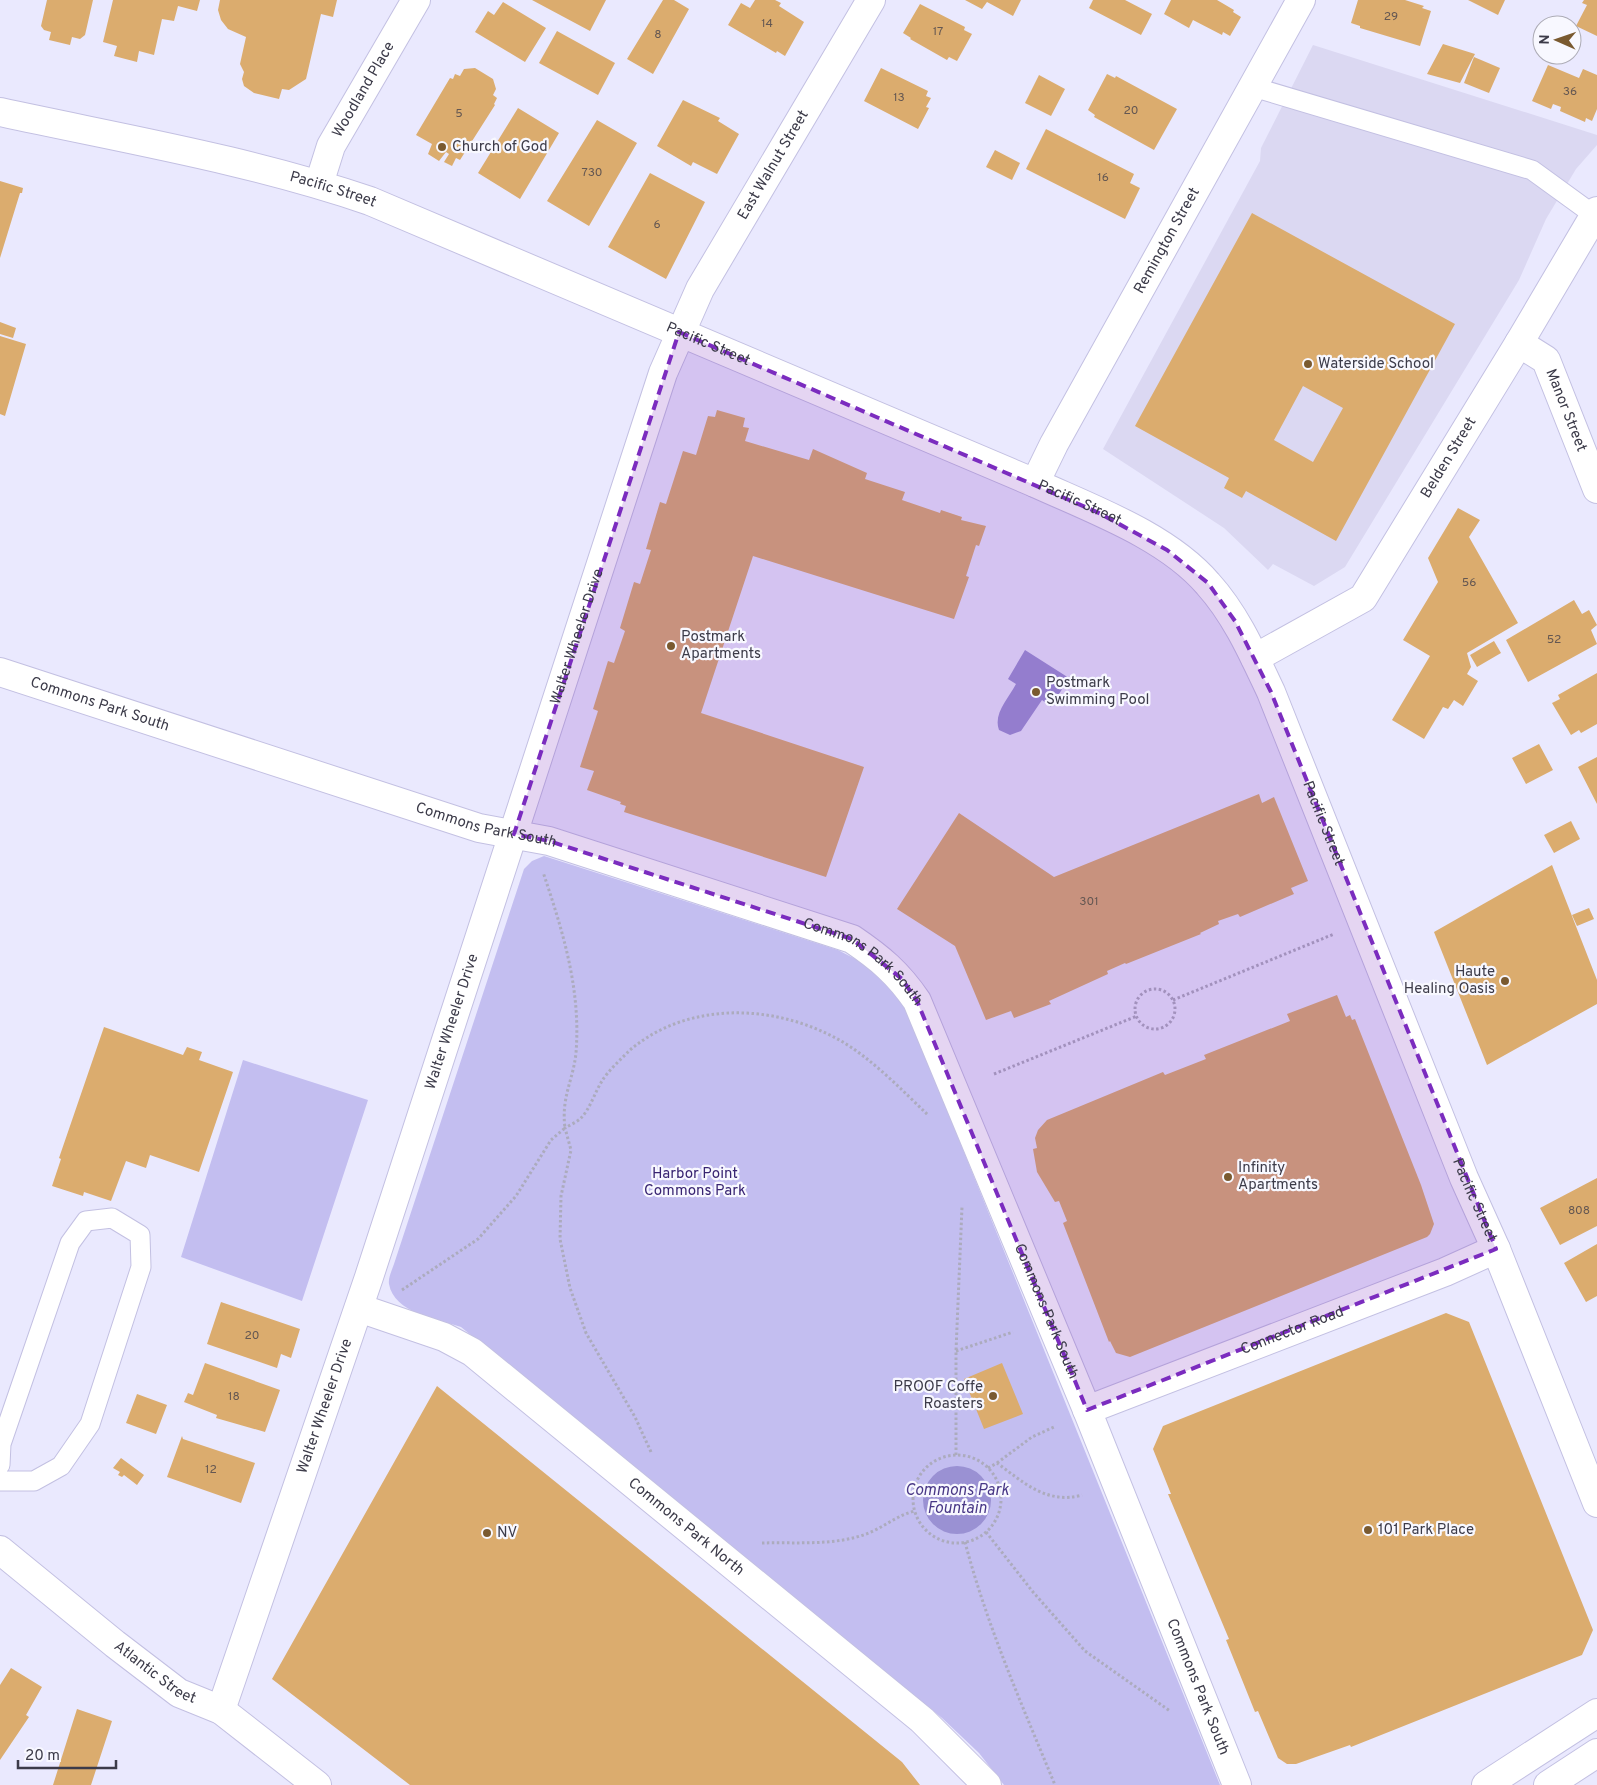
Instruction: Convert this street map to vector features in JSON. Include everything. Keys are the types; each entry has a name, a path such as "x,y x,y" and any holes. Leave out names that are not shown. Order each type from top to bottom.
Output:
{"street":[{"name":"Woodland Place","path":"319,184 331,146 416,0"},
{"name":"East Walnut Street","path":"679,332 700,289 871,0"},
{"name":"Remington Street","path":"1035,483 1054,444 1301,0"},
{"name":"Pacific Street","path":"0,112 266,170 370,200 1035,483 1138,532 1188,566 1208,584 1235,621 1255,658 1288,732 1464,1178 1496,1250 1597,1503"},
{"name":"Belden Street","path":"1255,658 1363,598 1519,344 1596,213"},
{"name":"Walter Wheeler Drive","path":"221,1710 238,1666 359,1308 629,474 679,332"},
{"name":"Manor Street","path":"1519,344 1546,360 1597,489"},
{"name":"Commons Park South","path":"0,672 464,823 549,841 852,939 884,961 902,979 917,1002 1087,1410 1237,1785"},
{"name":"Connector Road","path":"1087,1410 1445,1272 1496,1250"},
{"name":"Commons Park North","path":"359,1308 444,1336 472,1352 900,1701 922,1720 986,1785"},
{"name":"Atlantic Street","path":"0,1550 115,1644 180,1693 221,1710 317,1785"},
{"path":"1486,1785 1597,1713"},
{"path":"1548,1785 1597,1753"}],"lane":[{"path":"1253,87 1532,170 1596,213"},
{"path":"0,1464 1,1444 70,1243 86,1221 112,1218 140,1236 141,1267 90,1424 61,1466 34,1481 0,1481"}],"path":[{"path":"549,841 542,869 566,942 575,987 576,1053 563,1110 570,1150 561,1196 560,1240 570,1288 586,1333 635,1417 651,1452"},
{"path":"1173,1000 1363,923"},
{"path":"1151,990 1164,991 1173,1000 1175,1012 1169,1024 1163,1027 1157,1029 1145,1025 1137,1016 1135,1010 1140,997 1151,990"},
{"path":"401,1291 478,1239 516,1196 551,1140 581,1118 603,1079 630,1051 654,1033 687,1019 714,1014 743,1013 790,1019 842,1041 896,1084 928,1115"},
{"path":"994,1074 1137,1016"},
{"path":"956,1455 956,1351 962,1207"},
{"path":"956,1351 1013,1332"},
{"path":"988,1468 1032,1437 1054,1427"},
{"path":"956,1455 968,1456 988,1468 997,1480 1001,1493 1000,1507 995,1521 986,1532 977,1539 953,1543 929,1533 915,1511 914,1488 922,1473 934,1461 956,1455"},
{"path":"997,1463 1041,1493 1068,1499 1082,1494"},
{"path":"762,1543 849,1539 867,1534 904,1513 915,1511"},
{"path":"986,1532 1033,1592 1085,1651 1170,1711"},
{"path":"965,1542 994,1638 1055,1785"}],"highlighted area":[{"path":"679,332 1097,512 1167,550 1208,583 1235,621 1271,692 1496,1249 1087,1410 917,1001 902,979 852,939 549,841 514,834"}],"shaded area":[{"name":"Waterside School","path":"1313,45 1597,135 1597,145 1576,169 1546,219 1519,280 1345,567 1314,586 1273,564 1268,570 1224,528 1103,449 1260,161 1261,148"}],"green space":[{"name":"Harbor Point Commons Park","path":"544,856 838,950 863,963 884,980 907,1011 1220,1785 1004,1785 979,1753 942,1718 461,1327 418,1313 399,1302 393,1294 389,1284 390,1274 524,869 532,861"},
{"path":"243,1060 368,1100 302,1301 181,1257"}],"water":[{"name":"Postmark Swimming Pool","path":"1025,650 1069,678 1051,707 1042,700 1021,731 1010,735 999,730 998,718 1002,707 1016,684 1008,679"},
{"name":"Commons Park Fountain","path":"957,1466 970,1469 981,1476 988,1487 991,1500 988,1513 981,1524 970,1531 957,1534 944,1531 933,1524 926,1513 923,1500 926,1487 933,1476 944,1469"}],"building":[{"path":"47,0 93,0 85,35 80,39 72,37 70,45 49,40 51,32 44,30 41,26"},
{"path":"113,0 200,0 197,11 178,6 174,21 162,19 154,55 139,51 137,62 114,56 117,46 103,42"},
{"path":"220,0 337,0 333,17 321,14 306,79 289,90 282,89 279,99 254,93 244,86 242,79 244,72 240,64 246,37 228,29 221,20 218,10"},
{"path":"532,0 606,0 590,31"},
{"path":"663,0 674,0 689,9 653,74 627,59"},
{"path":"755,0 775,0 781,3 779,6 804,22 785,56 777,51 776,53 728,25 741,3 750,8"},
{"path":"965,0 1021,0 1013,16 987,2 982,9"},
{"path":"1093,0 1125,0 1152,14 1141,35 1089,8"},
{"path":"1171,0 1217,0 1234,10 1233,12 1241,17 1230,36 1223,32 1222,35 1193,20 1189,28 1164,14"},
{"path":"1358,0 1405,0 1424,6 1422,8 1431,11 1420,46 1360,28 1360,26 1351,23"},
{"path":"1468,0 1505,0 1498,15"},
{"path":"1584,0 1597,0 1597,36 1582,29 1582,15 1587,5 1582,3"},
{"path":"503,2 546,28 525,62 475,32 488,11 494,15"},
{"path":"920,4 965,27 964,30 972,34 957,61 949,57 947,60 903,33"},
{"path":"557,31 615,63 598,95 539,63"},
{"path":"1443,44 1475,54 1460,83 1427,74"},
{"path":"1474,57 1500,68 1489,93 1464,83"},
{"path":"1548,65 1579,78 1583,69 1597,75 1597,109 1592,121 1586,118 1585,122 1560,111 1561,107 1553,104 1551,109 1532,101"},
{"path":"475,68 493,79 496,89 493,95 497,98 495,105 460,160 456,158 452,166 444,162 449,154 446,152 439,161 428,154 432,144 416,135 450,78 453,79 455,74 460,76 464,69"},
{"path":"881,68 928,91 926,96 931,98 926,107 929,108 918,129 864,101"},
{"path":"1107,74 1115,78 1116,76 1177,109 1154,150 1094,117 1095,115 1088,110"},
{"path":"1039,75 1065,89 1051,116 1025,103"},
{"path":"683,100 720,118 718,121 739,134 717,174 693,162 691,166 657,146"},
{"path":"518,108 559,133 520,199 478,173"},
{"path":"597,120 637,143 589,226 547,201"},
{"path":"1046,129 1134,174 1130,183 1140,188 1125,219 1026,169"},
{"path":"995,150 1020,163 1012,180 986,167"},
{"path":"650,173 705,202 666,279 608,247"},
{"path":"0,181 23,188 0,258"},
{"path":"1252,213 1455,324 1336,541 1246,491 1242,498 1224,488 1229,478 1135,426","holes":["1303,386 1343,408 1313,462 1274,440"]},
{"path":"0,322 16,328 13,338 0,334"},
{"path":"0,336 26,344 5,416 0,414"},
{"name":"Postmark Apartments","path":"717,410 745,418 743,427 749,428 745,441 809,460 813,449 867,473 865,479 905,492 902,500 940,513 941,510 962,517 961,520 986,526 979,546 976,545 966,576 969,577 954,619 753,556 701,713 864,767 826,877 624,812 626,806 620,804 621,802 587,790 594,771 580,767 598,711 593,709 608,661 614,663 625,631 620,628 634,582 640,584 651,550 646,549 660,502 666,504 683,451 696,455 708,416 715,417"},
{"path":"1458,508 1480,520 1469,537 1518,623 1467,653 1471,667 1467,674 1478,681 1463,706 1454,700 1448,709 1443,707 1424,739 1392,720 1430,656 1403,640 1438,582 1428,558"},
{"path":"1574,600 1582,614 1589,610 1597,625 1591,630 1597,644 1528,682 1506,640"},
{"path":"1494,641 1501,653 1477,667 1470,655"},
{"path":"1597,673 1597,724 1581,733 1579,730 1571,735 1552,703 1560,699 1558,695"},
{"path":"1539,744 1553,770 1526,784 1512,758"},
{"path":"1597,757 1597,804 1578,767"},
{"path":"1259,794 1262,803 1274,797 1308,881 1291,888 1294,894 1240,917 1238,914 1218,921 1219,924 1201,934 1107,971 1108,974 1049,1001 1051,1004 1014,1018 1011,1011 986,1020 955,946 897,909 959,813 1054,877"},
{"path":"1571,821 1580,839 1554,853 1544,835"},
{"path":"1552,865 1597,980 1597,1004 1487,1065 1434,932"},
{"path":"1589,908 1594,919 1577,926 1572,915"},
{"name":"Infinity Apartments","path":"1337,995 1346,1017 1350,1015 1352,1020 1355,1019 1421,1185 1434,1224 1430,1234 1427,1237 1130,1357 1116,1353 1109,1342 1063,1223 1067,1221 1059,1201 1055,1202 1037,1172 1033,1149 1037,1148 1035,1138 1038,1130 1047,1120 1163,1072 1165,1075 1206,1059 1204,1055 1290,1021 1287,1014"},
{"path":"104,1027 183,1055 187,1047 202,1052 199,1060 233,1072 199,1172 150,1155 146,1168 126,1161 111,1201 84,1192 83,1196 52,1186 61,1159 59,1158"},
{"path":"1597,1178 1597,1226 1560,1245 1540,1208"},
{"path":"1597,1244 1597,1296 1586,1302 1564,1263"},
{"path":"221,1302 300,1329 291,1358 281,1354 277,1368 207,1344"},
{"name":"101 Park Place","path":"1446,1313 1469,1322 1593,1630 1582,1655 1351,1747 1350,1745 1296,1764 1287,1764 1278,1758 1258,1711 1255,1712 1226,1640 1229,1639 1168,1494 1171,1494 1153,1449 1163,1426"},
{"path":"205,1363 280,1390 265,1432 216,1418 217,1415 184,1402 188,1393 193,1395"},
{"name":"PROOF Coffe Roasters","path":"1002,1363 1023,1414 984,1429 964,1379"},
{"name":"NV","path":"437,1386 902,1762 920,1785 410,1785 272,1679"},
{"path":"137,1394 167,1405 156,1434 126,1423"},
{"path":"182,1436 183,1439 255,1463 241,1503 167,1477"},
{"path":"121,1458 144,1475 137,1485 124,1475 122,1477 118,1475 120,1472 113,1468"},
{"path":"11,1668 42,1687 26,1715 29,1717 0,1760 0,1685"},
{"path":"77,1709 112,1721 91,1785 53,1785"}],"place":[{"name":"Church of God","path":"442,147"},
{"name":"Waterside School","path":"1308,364"},
{"name":"Postmark Apartments","path":"671,646"},
{"name":"Postmark Swimming Pool","path":"1036,692"},
{"name":"Haute Healing Oasis","path":"1505,981"},
{"name":"Infinity Apartments","path":"1228,1177"},
{"name":"PROOF Coffe Roasters","path":"993,1396"},
{"name":"101 Park Place","path":"1368,1530"},
{"name":"NV","path":"487,1533"}]}
